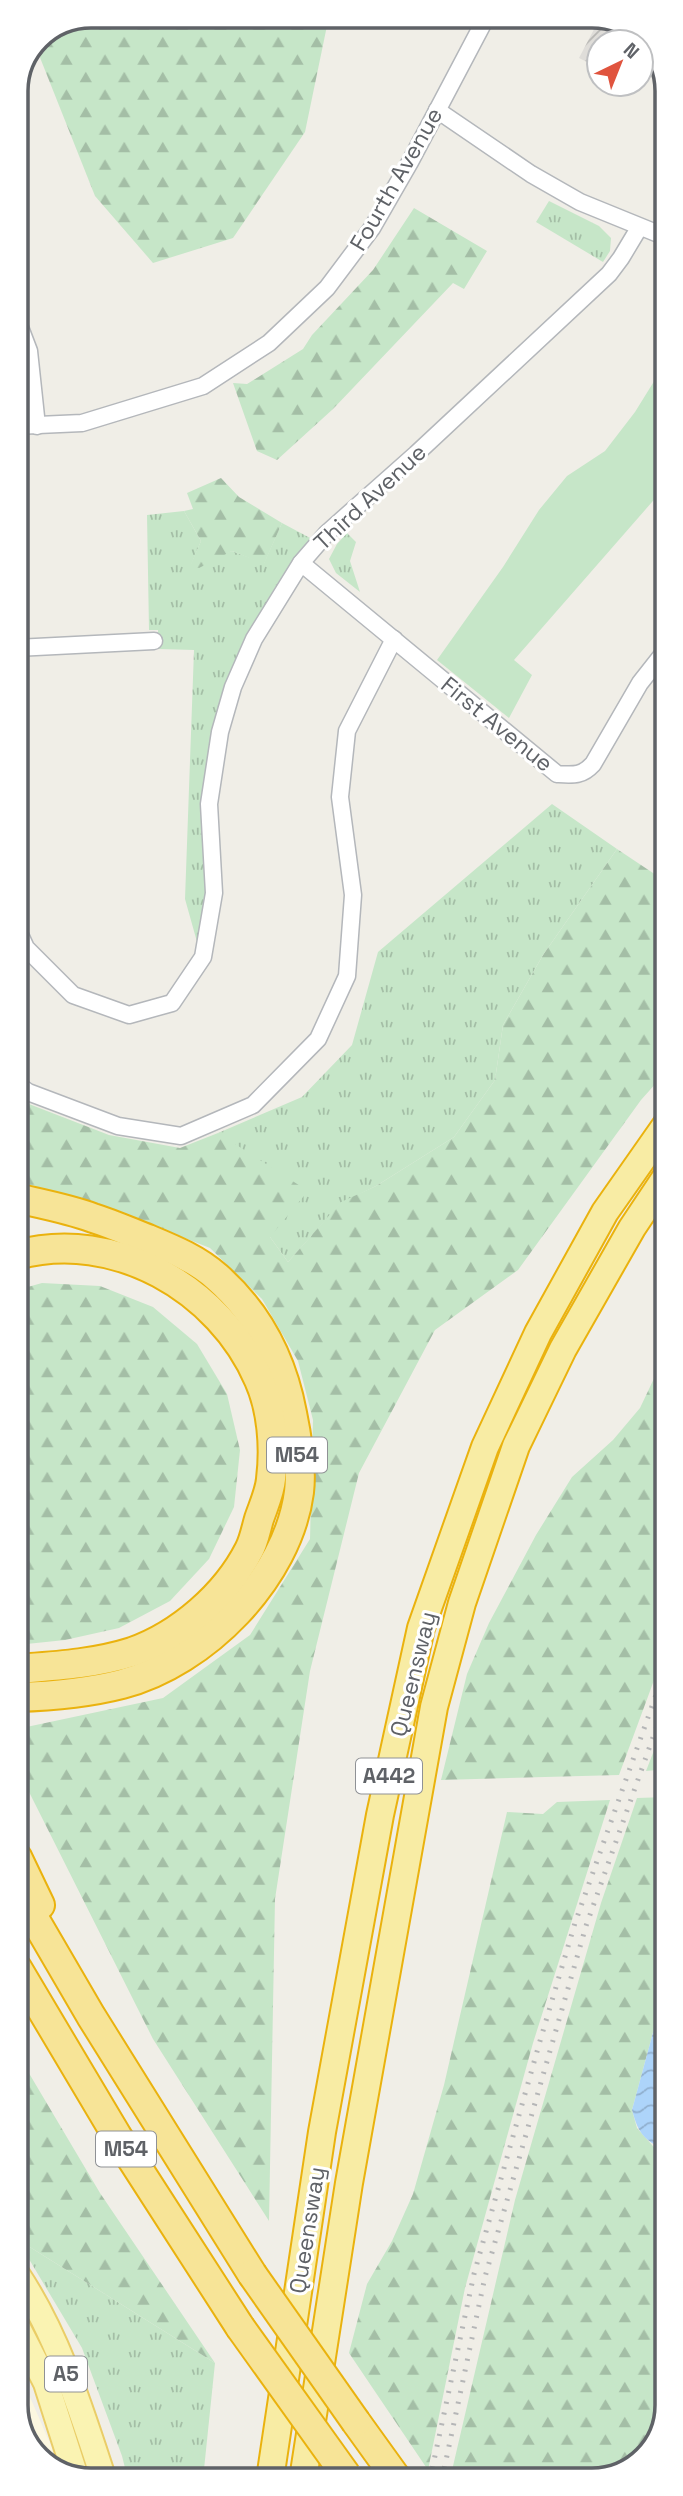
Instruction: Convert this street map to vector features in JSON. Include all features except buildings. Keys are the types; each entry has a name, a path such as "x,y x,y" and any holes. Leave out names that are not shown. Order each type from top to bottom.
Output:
{"highway":[{"name":"Queensway","path":"272,2468 322,2132 380,1815 421,1628 485,1447 538,1333 606,1212 655,1141"},
{"name":"Queensway","path":"305,2468 349,2183 434,1707 462,1603 516,1446 577,1325 632,1228 655,1194"},
{"name":"M54","path":"28,1201 92,1217 184,1254 217,1277 261,1326 286,1381 296,1433 299,1491 289,1531 277,1560 248,1600 203,1644 169,1667 123,1684 64,1695 28,1697"},
{"name":"M54","path":"28,1252 94,1250 149,1266 188,1291 222,1320 240,1347 260,1381 272,1429 271,1481 250,1549 218,1595 174,1632 133,1652 79,1665 28,1668"},
{"name":"M54","path":"28,1881 91,2017"},
{"name":"M54","path":"28,1908 91,2017 252,2274 389,2468"},
{"name":"M54","path":"28,1986 117,2136 240,2327 341,2468"}],"main road":[{"name":"A5","path":"28,2290 53,2342 86,2423 100,2468"},
{"name":"A5","path":"28,2348 46,2383 72,2465"}],"street":[{"name":"Fourth Avenue","path":"28,426 82,423 203,386 269,344 327,288 372,228 481,28"},
{"path":"437,110 541,180 580,202 655,233"},
{"name":"Third Avenue","path":"28,950 72,995 129,1015 172,1003 203,957 214,892 209,804 220,732 233,688 254,639 301,563 327,533 609,274 639,228"},
{"path":"28,348 37,426"},
{"name":"First Avenue","path":"301,563 557,774 584,773 593,764 640,683 655,664"},
{"path":"28,1092 117,1126 181,1136 253,1105 318,1039 347,976 353,895 340,797 347,731 394,639"},
{"path":"28,647 154,642"}],"shaded area":[{"path":"585,47 585,61 579,58"},
{"path":"28,2392 54,2455 36,2437 29,2418"}],"green space":[{"path":"91,28 327,28 305,132 233,238 153,263 95,196 39,56 46,46 67,33"},
{"path":"549,201 599,226 611,238 610,251 603,262 536,222"},
{"path":"414,208 487,251 464,289 453,283 333,409 277,460 257,451 233,383 247,384 303,349 312,335 373,270"},
{"path":"655,380 655,499 514,660 532,675 509,718 437,660 503,567 539,510 567,476 605,451 635,412"},
{"path":"221,478 239,497 282,523 264,564 232,551 199,568 190,566 201,541 184,511 193,509 187,493"},
{"path":"184,511 201,541 191,565 232,551 264,563 282,523 312,539 273,591 245,648 218,714 208,897 199,949 185,899 194,650 158,649 158,630 149,630 147,515"},
{"path":"347,533 356,542 350,561 360,592 336,573 329,559"},
{"path":"552,804 617,849 543,955 503,1025 495,1080 454,1137 376,1186 341,1203 288,1262 270,1237 218,1133 302,1097 352,1045 378,952"},
{"path":"617,849 655,874 655,1084 518,1270 435,1330 359,1473 310,1671 275,1899 269,2221 153,2039 28,1790 28,1727 163,1698 250,1635 310,1539 313,1420 298,1361 262,1299 210,1248 144,1222 28,1189 28,1104 109,1135 180,1148 218,1133 308,1191 270,1237 288,1262 341,1202 376,1186 454,1137 495,1080 503,1025 543,955"},
{"path":"42,1283 100,1286 153,1307 197,1344 227,1394 240,1450 234,1507 209,1559 170,1601 119,1628 65,1640 28,1644 28,1287"},
{"path":"655,1376 655,1678 619,1775 441,1780 467,1674 489,1623 536,1535 572,1477 613,1440 640,1408"},
{"path":"655,1748 655,1770 646,1771"},
{"path":"655,1797 655,2025 632,2110 637,2128 655,2148 654,2418 647,2437 634,2452 624,2460 605,2467 453,2468 515,2200 601,1903 637,1798"},
{"path":"610,1800 533,2043 465,2288 427,2468 349,2353 367,2284 392,2241 413,2194 444,2085 507,1812 543,1814 557,1802"},
{"path":"28,2072 100,2193 215,2363 28,2246"},
{"path":"28,2246 215,2363 204,2468 125,2468 82,2348 28,2257"}],"water":[{"path":"655,2025 655,2145 643,2135 632,2110"}],"railway":[{"path":"432,2468 474,2274 540,2041 575,1923 655,1698"},
{"path":"444,2468 485,2277 586,1926 655,1732"}]}
